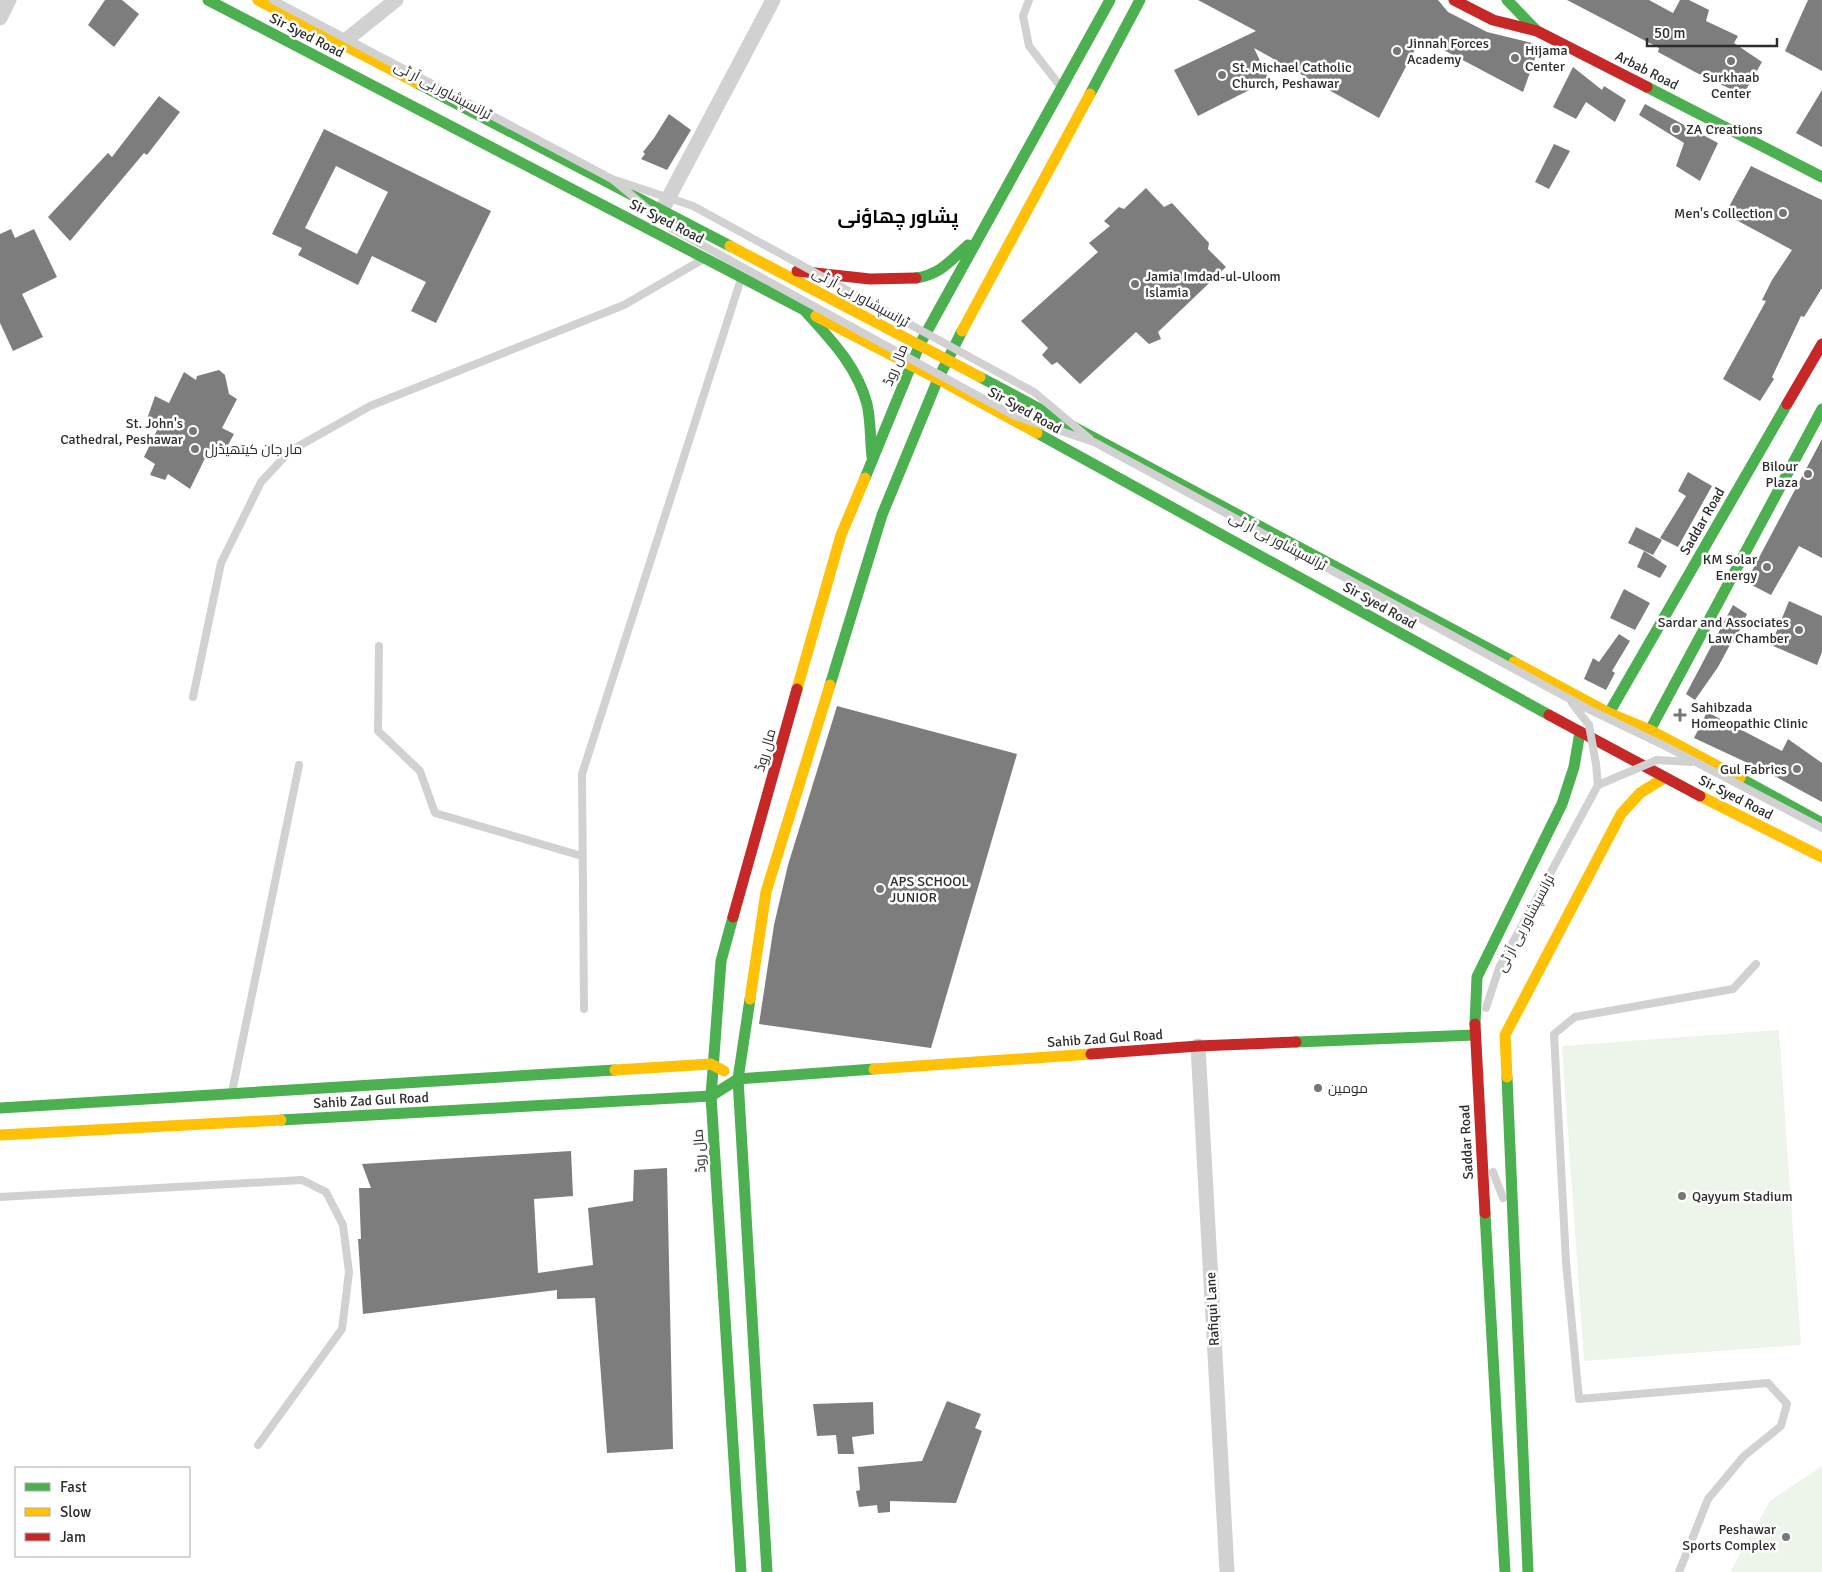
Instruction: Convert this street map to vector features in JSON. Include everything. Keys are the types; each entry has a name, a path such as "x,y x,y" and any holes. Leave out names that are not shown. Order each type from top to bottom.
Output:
{"main road":[{"name":"Sir Syed Road","path":"208,0 938,379 1664,778 1731,802 1822,857"},
{"name":"Sir Syed Road","path":"258,0 947,358 1609,713 1650,730 1822,823"},
{"name":"مال روڈ","path":"741,1572 711,1096 711,1064 720,1001 721,961 841,535 920,344 1110,0"},
{"path":"767,1572 738,1079 766,892 882,515 938,379 947,358 1140,0"},
{"name":"Arbab Road","path":"1454,0 1493,20 1537,31 1822,177"},
{"path":"1506,0 1537,31"},
{"path":"769,266 860,279 909,280 938,272 985,228"},
{"path":"804,309 847,357 860,381 867,405 872,461"},
{"name":"Saddar Road","path":"1609,713 1822,344"},
{"path":"1650,730 1822,409"},
{"path":"1322,590 1335,566"},
{"name":"Saddar Road","path":"1505,1572 1475,1035 1477,977 1562,804 1574,767 1580,732"},
{"path":"1528,1572 1505,1035 1621,814 1640,793 1664,778"},
{"path":"1731,802 1743,780"},
{"name":"Sahib Zad Gul Road","path":"0,1135 711,1096 738,1079 1198,1046 1475,1035"},
{"path":"711,1064 738,1079"},
{"name":"Sahib Zad Gul Road","path":"0,1108 711,1064"}],"street":[{"path":"0,18 9,0"},
{"path":"341,44 396,0"},
{"path":"662,210 773,0"},
{"name":"Rafiqui Lane","path":"1198,1046 1227,1572"}],"lane":[{"name":"ٹرانسپشاور بی آر ٹی","path":"273,0 612,179 693,206 1034,392 1094,442"},
{"path":"1029,0 1023,16 1029,46 1062,89"},
{"name":"ٹرانسپشاور بی آر ٹی","path":"612,179 671,228 1015,416 1094,442 1567,698 1822,828"},
{"path":"193,697 221,563 261,482 290,451 370,406 624,305 706,258"},
{"path":"584,1009 582,774 742,277"},
{"path":"379,646 378,731 420,771 435,813 582,856"},
{"name":"ٹرانسپشاور بی آر ٹی","path":"1484,1012 1500,968 1598,785 1589,725 1567,698"},
{"name":"ٹرانسپشاور بی آر ٹی","path":"1598,785 1657,760 1695,762"},
{"path":"231,1094 299,765"},
{"path":"1679,1572 1708,1499 1744,1456 1781,1426 1787,1404 1768,1383 1579,1399 1566,1262 1554,1034 1576,1018 1733,989 1756,964"},
{"path":"1487,1230 1493,1172 1492,1162"},
{"path":"1493,1172 1512,1223"},
{"path":"0,1197 302,1180 326,1192 343,1225 349,1272 342,1328 258,1445"}],"shaded area":[{"name":"Qayyum Stadium","path":"1779,1030 1801,1345 1584,1361 1562,1046"},
{"name":"Peshawar Sports Complex","path":"1822,1466 1822,1572 1730,1572 1770,1501"}],"building":[{"path":"105,0 122,0 139,14 114,47 88,25"},
{"path":"1198,0 1438,0 1448,12 1487,32 1532,43 1539,47 1523,92 1421,38 1379,118 1254,48 1269,80 1198,116 1174,70 1256,31"},
{"path":"1567,0 1649,0 1673,13 1680,0 1689,0 1709,10 1706,21 1738,36 1734,43 1762,62 1743,95 1695,72 1658,52 1659,48"},
{"path":"1808,0 1822,0 1822,71 1785,51"},
{"path":"1573,67 1602,90 1604,86 1626,100 1615,122 1586,102 1576,119 1553,107"},
{"path":"1822,90 1822,147 1796,133"},
{"path":"159,96 180,112 147,155 144,153 70,241 48,217 108,153 112,157"},
{"name":"ZA Creations","path":"1645,104 1718,143 1700,181 1676,166 1684,143 1639,115"},
{"path":"669,114 691,130 667,170 641,159 645,154 643,152"},
{"path":"324,129 491,211 436,323 411,311 426,282 372,256 358,285 298,255 302,248 272,234","holes":["336,166 388,192 357,254 305,228"]},
{"path":"1554,144 1570,151 1549,189 1535,182"},
{"path":"1751,166 1822,200 1822,288 1804,317 1801,316 1772,377 1774,379 1760,401 1723,379 1766,301 1762,300 1772,280 1792,250 1725,214"},
{"name":"Jamia Imdad-ul-Uloom Islamia","path":"1146,188 1164,207 1172,203 1209,243 1208,249 1226,267 1158,332 1161,339 1149,344 1136,332 1080,384 1057,362 1052,365 1042,355 1048,348 1021,321 1098,252 1089,243 1110,226 1104,221 1119,207 1124,209"},
{"path":"11,229 15,238 34,229 57,277 22,294 43,337 13,351 0,323 0,234"},
{"name":"St. John's Cathedral, Peshawar","path":"219,370 225,375 229,394 237,399 222,428 234,434 222,456 209,450 190,489 168,474 165,480 150,475 155,464 144,457 160,424 147,419 155,396 169,403 184,372 196,380 197,376"},
{"name":"Bilour Plaza","path":"1822,439 1822,558 1799,546 1771,595 1746,582"},
{"path":"1688,472 1712,486 1678,547 1660,538 1686,496 1678,491"},
{"path":"1636,527 1662,540 1653,555 1628,543"},
{"path":"1644,551 1667,566 1660,578 1637,567"},
{"path":"1624,589 1650,603 1635,630 1610,618"},
{"name":"Sardar and Associates Law Chamber","path":"1789,601 1822,616 1822,652 1817,665 1771,645"},
{"path":"1733,605 1747,614 1734,642 1732,641 1718,667 1695,700 1686,694"},
{"path":"1619,634 1630,641 1612,671 1615,673 1606,690 1584,679 1593,658 1599,662"},
{"name":"APS SCHOOL JUNIOR","path":"837,706 1017,754 931,1048 759,1024 774,925 788,865"},
{"path":"1707,712 1782,751 1788,739 1822,763 1822,802 1767,772 1694,738"},
{"path":"571,1151 573,1196 534,1199 538,1273 593,1265 588,1208 633,1201 634,1170 667,1168 673,1449 607,1453 595,1298 557,1299 557,1290 363,1314 358,1239 361,1239 359,1188 371,1188 362,1164"},
{"path":"947,1401 981,1414 975,1428 982,1431 956,1503 890,1501 890,1512 878,1513 877,1505 859,1507 856,1491 860,1490 858,1467 922,1461"},
{"path":"873,1402 874,1434 852,1437 854,1454 838,1454 836,1435 817,1436 813,1404"}],"traffic: fast":[{"path":"208,0 816,316"},
{"path":"865,478 920,344 1110,0"},
{"path":"1090,94 1140,0"},
{"path":"1507,0 1537,31"},
{"path":"417,83 730,246"},
{"path":"1647,87 1822,177"},
{"path":"916,278 939,270 968,245"},
{"path":"806,312 842,354 863,390 870,423 872,457"},
{"path":"830,685 882,515 938,379 962,331"},
{"path":"980,377 1514,662"},
{"path":"1609,713 1787,404"},
{"path":"1650,730 1822,409"},
{"path":"1037,433 1549,715"},
{"path":"1475,1024 1477,977 1562,804 1574,767 1580,732"},
{"path":"1740,778 1822,823"},
{"path":"733,917 721,961 711,1096 741,1572"},
{"path":"750,999 738,1079 767,1572"},
{"path":"1296,1042 1475,1035"},
{"path":"281,1120 711,1096 738,1079 874,1069"},
{"path":"0,1108 615,1070"},
{"path":"1507,1077 1528,1572"},
{"path":"1485,1213 1505,1572"}],"traffic: slow":[{"path":"258,0 417,83"},
{"path":"962,331 1090,94"},
{"path":"730,246 980,377"},
{"path":"816,316 1037,433"},
{"path":"797,689 841,535 865,478"},
{"path":"1514,662 1609,713 1650,730 1740,778"},
{"path":"750,999 766,892 830,685"},
{"path":"1507,1077 1505,1035 1621,814 1640,793 1664,778"},
{"path":"1700,796 1822,857"},
{"path":"874,1069 1091,1054"},
{"path":"615,1070 711,1064 724,1071"},
{"path":"0,1135 281,1120"}],"traffic: jam":[{"path":"1454,0 1493,20 1537,31 1647,87"},
{"path":"797,271 870,279 916,278"},
{"path":"1787,404 1822,344"},
{"path":"733,917 797,689"},
{"path":"1549,715 1700,796"},
{"path":"1475,1024 1485,1213"},
{"path":"1091,1054 1198,1046 1296,1042"}],"place":[{"name":"Jinnah Forces Academy","path":"1397,51"},
{"name":"Hijama Center","path":"1515,58"},
{"name":"Surkhaab Center","path":"1731,61"},
{"name":"St. Michael Catholic Church, Peshawar","path":"1222,75"},
{"name":"ZA Creations","path":"1676,129"},
{"name":"Men's Collection","path":"1783,213"},
{"name":"Jamia Imdad-ul-Uloom Islamia","path":"1135,284"},
{"name":"St. John's Cathedral, Peshawar","path":"193,431"},
{"name":"مار جان کیتھیڈرل","path":"195,449"},
{"name":"Bilour Plaza","path":"1808,474"},
{"name":"KM Solar Energy","path":"1767,567"},
{"name":"Sardar and Associates Law Chamber","path":"1799,630"},
{"name":"Sahibzada Homeopathic Clinic","path":"1680,715"},
{"name":"Gul Fabrics","path":"1797,769"},
{"name":"APS SCHOOL JUNIOR","path":"880,889"},
{"name":"مومین","path":"1318,1088"},
{"name":"Qayyum Stadium","path":"1682,1196"},
{"name":"Peshawar Sports Complex","path":"1786,1537"}],"district":[{"name":"پشاور چھاؤنی","path":"898,216"}]}
